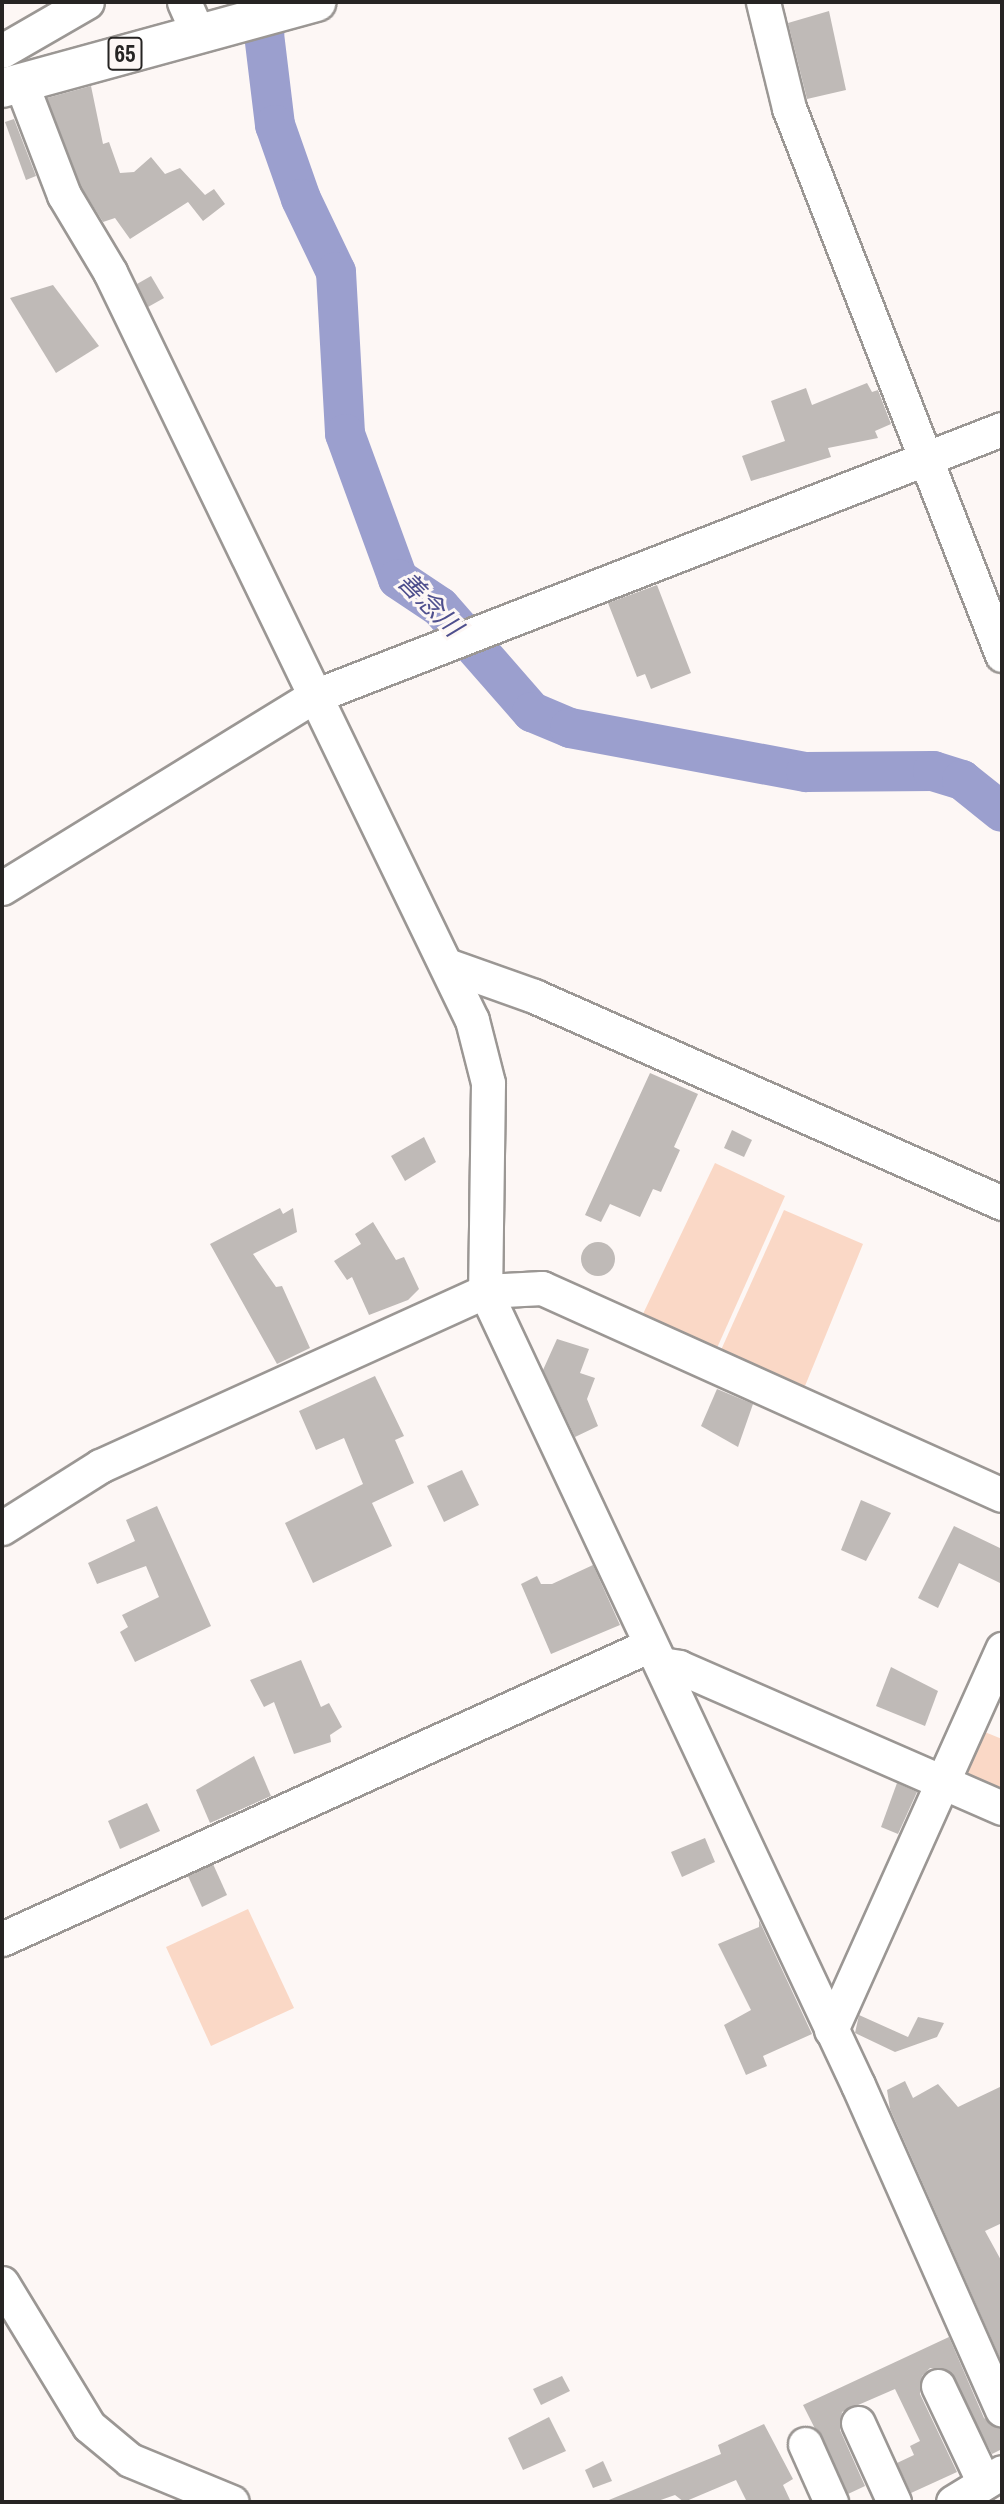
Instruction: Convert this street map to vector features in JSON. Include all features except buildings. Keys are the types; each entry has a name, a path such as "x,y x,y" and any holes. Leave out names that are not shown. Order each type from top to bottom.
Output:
{"main road":[{"name":"65","path":"8,74 191,18 263,16 316,2"}],"street":[{"path":"87,2 8,74 64,195 110,272 312,697 447,965 482,1049 488,1083 485,1291 831,2030 1002,2410"},
{"path":"763,2 789,108 1002,655"},
{"path":"2,888 312,697 490,625 1002,429"},
{"path":"447,965 534,996 1002,1203"},
{"path":"2,1528 100,1466 485,1291 542,1288 1002,1495"},
{"path":"831,2030 1002,1649"},
{"path":"656,1654 679,1667 1002,1808"},
{"path":"2,1940 656,1654"},
{"path":"2,2284 89,2426 130,2460 232,2502"},
{"path":"938,2386 993,2478 953,2502"},
{"path":"858,2423 894,2502"},
{"path":"805,2444 831,2502"}],"shaded area":[{"path":"715,1163 785,1196 717,1348 642,1316"},
{"path":"784,1210 863,1244 805,1386 721,1350"},
{"path":"975,1728 1002,1739 1002,1801 957,1782"},
{"path":"248,1909 294,2008 211,2046 166,1947"}],"waterway":[{"name":"善念川","path":"268,2 264,34 275,125 301,199 336,272 345,434 398,579 440,607 532,712 570,728 806,772 933,771 962,780 1002,812"}]}
